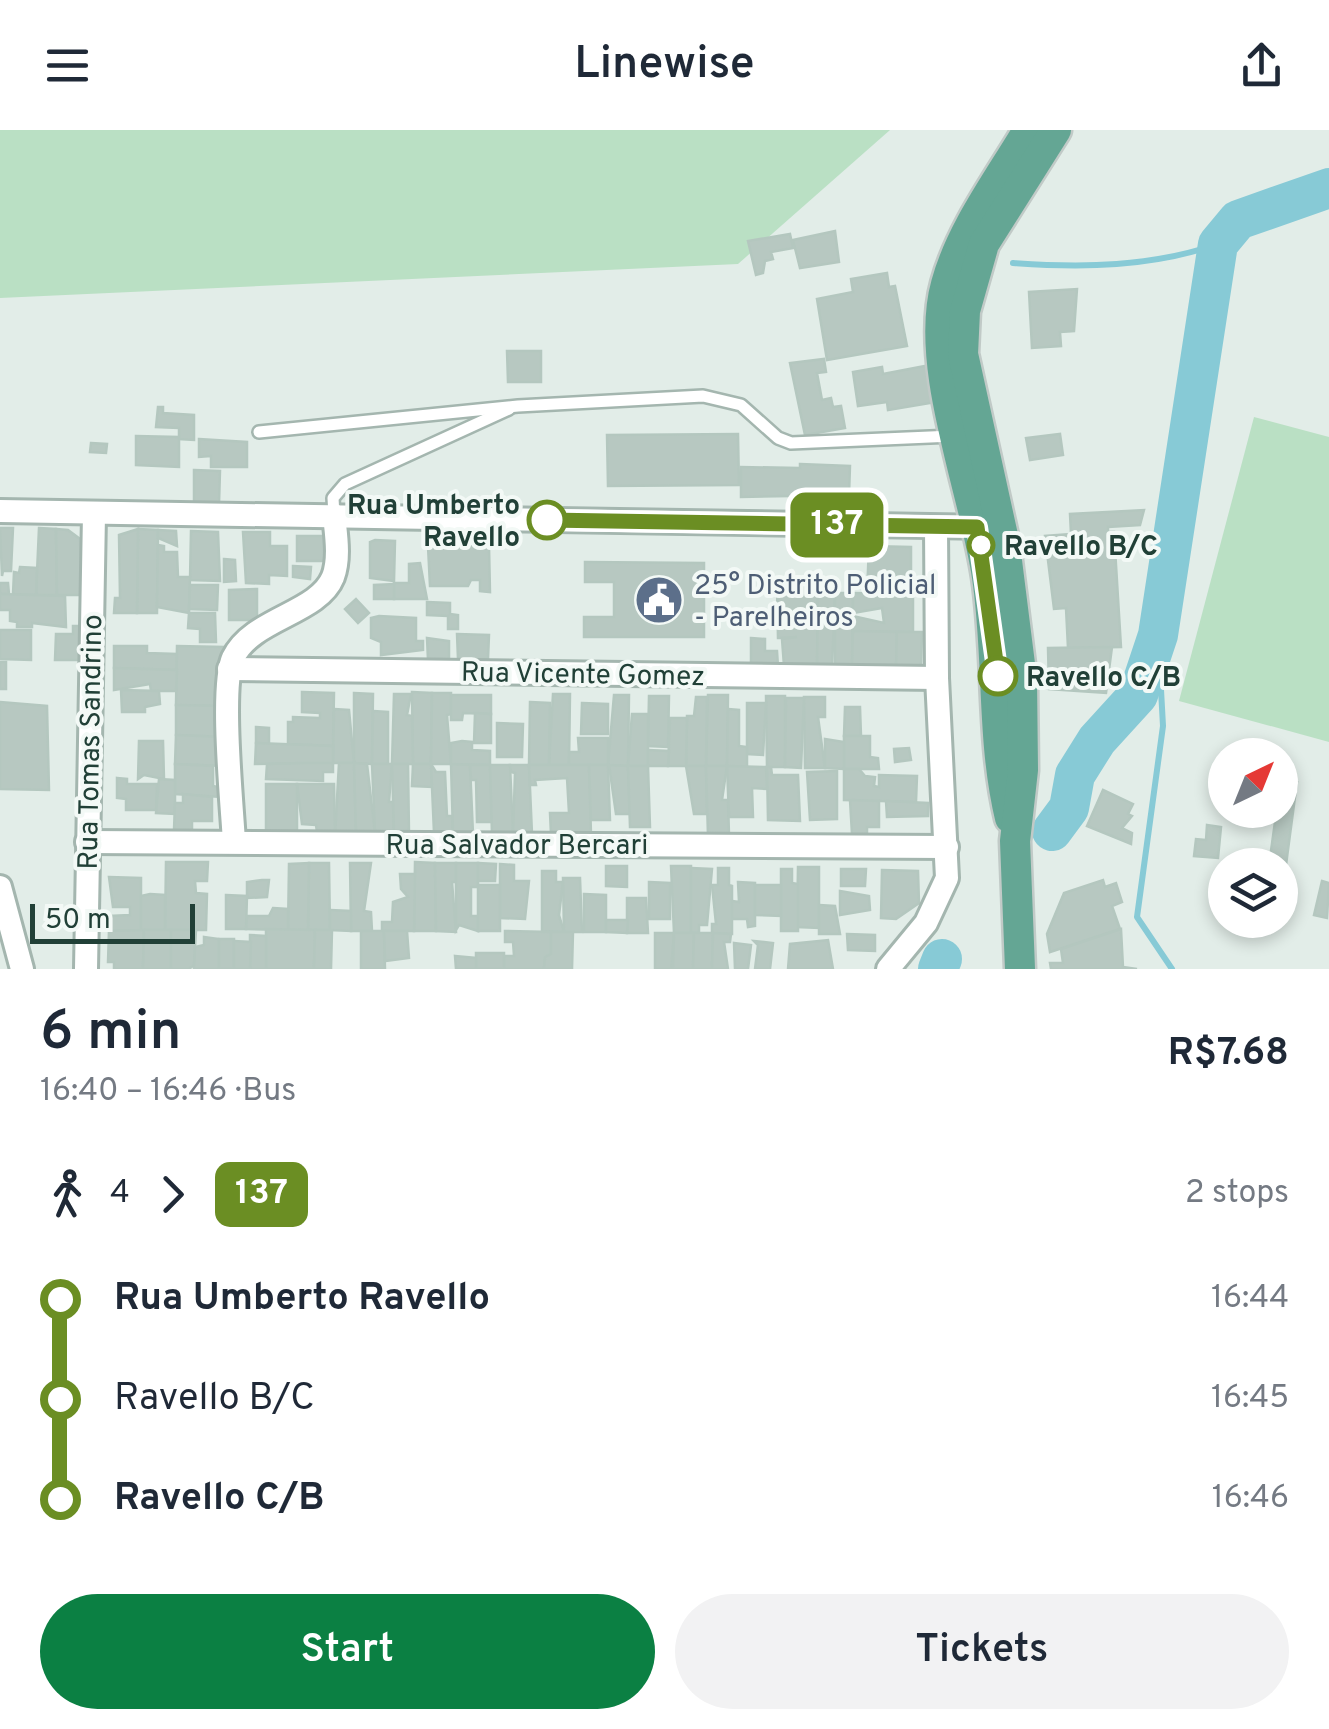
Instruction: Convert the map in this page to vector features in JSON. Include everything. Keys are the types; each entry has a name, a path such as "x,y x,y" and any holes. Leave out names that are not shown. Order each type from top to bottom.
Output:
{"main road":[{"path":"989,527 956,436 942,343 945,286 966,235 1028,130"},
{"path":"1020,969 1015,841 1023,770 1022,680 989,527 963,354 965,310 984,244 1056,130"}],"street":[{"path":"0,511 989,527"},
{"name":"Rua Tomas Sandrino","path":"86,969 94,514"},
{"path":"234,842 229,668 251,635 316,598 328,586 335,564 334,516"},
{"path":"888,969 926,923 944,890 947,847 937,678 936,527"},
{"name":"Rua Vicente Gomez","path":"229,668 937,678"},
{"name":"Rua Salvador Bercari","path":"87,842 947,847"},
{"path":"0,888 24,969"}],"lane":[{"path":"260,432 518,406 703,396 742,404 778,438 791,443 956,436"},
{"path":"334,516 333,498 345,484 518,406"}],"green space":[{"path":"0,130 890,130 738,264 0,298"},
{"path":"1254,417 1329,437 1329,742 1179,701"}],"building":[{"path":"835,231 839,262 800,268 793,240"},
{"path":"790,234 793,248 771,252 773,259 765,261 763,273 756,275 748,241"},
{"path":"887,273 889,287 895,286 907,346 827,360 817,299 853,292 851,279"},
{"path":"1077,289 1074,331 1060,332 1061,346 1032,348 1029,292"},
{"path":"507,351 541,351 541,382 508,382"},
{"path":"824,359 826,372 817,373 822,400 831,398 833,407 841,406 845,428 805,435 790,363"},
{"path":"930,365 936,402 888,410 887,402 858,406 853,372 882,367 883,374"},
{"path":"158,407 163,407 163,413 194,415 194,440 179,439 179,428 156,427"},
{"path":"738,434 739,485 608,486 607,435"},
{"path":"1060,434 1063,455 1030,460 1026,438"},
{"path":"136,436 179,437 179,467 136,465"},
{"path":"199,439 247,442 247,467 211,467 211,456 199,457"},
{"path":"91,443 107,444 106,453 90,452"},
{"path":"800,464 850,466 849,495 741,497 741,467 800,468"},
{"path":"194,470 220,471 219,504 194,503"},
{"path":"1144,510 1140,525 1108,527 1108,532 1114,532 1121,647 1068,648 1066,608 1054,609 1045,536 1071,534 1070,514"},
{"path":"0,528 13,528 11,571 3,571 2,576"},
{"path":"39,528 56,529 57,595 36,595"},
{"path":"56,529 68,530 80,539 82,595 57,595"},
{"path":"138,529 158,530 157,613 137,613"},
{"path":"138,529 137,613 114,613 115,598 120,598 119,535"},
{"path":"158,530 176,531 177,546 158,538"},
{"path":"191,531 218,532 220,581 190,580"},
{"path":"243,532 270,532 270,546 287,546 287,576 269,575 269,584 246,583"},
{"path":"297,536 326,536 326,561 297,561"},
{"path":"395,541 394,581 370,578 370,542"},
{"path":"158,545 164,546 164,552 177,552 178,577 190,577 189,613 157,607"},
{"path":"428,546 489,546 490,592 480,591 480,580 471,580 468,586 430,586"},
{"path":"869,546 911,547 911,594 867,593"},
{"path":"224,559 235,560 236,581 224,582"},
{"name":"25° Distrito Policial - Parelheiros","path":"585,562 704,563 704,637 584,637 584,617 614,617 614,582 585,582"},
{"path":"420,563 427,599 394,599 394,583 409,583 409,564"},
{"path":"293,566 311,567 310,579 293,577"},
{"path":"20,567 37,568 36,595 13,594 14,572 19,573"},
{"path":"0,583 8,583 9,594 0,594"},
{"path":"394,584 394,599 374,599 374,585"},
{"path":"190,585 218,585 217,610 189,609"},
{"path":"777,587 818,588 817,665 784,666 782,639 797,637 778,638"},
{"path":"257,589 257,620 229,620 229,590"},
{"path":"818,592 835,593 832,670 817,670"},
{"path":"835,593 853,593 852,669 835,669"},
{"path":"853,593 913,594 913,632 853,631 853,616 884,623 882,608 853,613"},
{"path":"0,594 65,596 66,627 32,623 32,627 17,627 17,622 10,621 10,610 0,610"},
{"path":"356,599 369,613 358,623 345,609"},
{"path":"427,602 450,603 450,614 458,615 458,629 448,629 448,616 427,615"},
{"path":"189,613 215,613 216,642 200,642 200,629 188,628"},
{"path":"371,618 416,618 416,641 423,641 423,650 381,655 381,642 371,638"},
{"path":"73,626 85,626 83,660 55,660 56,634 73,634"},
{"path":"0,630 31,630 31,660 0,659"},
{"path":"853,631 897,632 896,670 852,669"},
{"path":"897,632 922,632 921,670 896,670"},
{"path":"457,634 489,635 488,659 458,659"},
{"path":"427,638 449,641 449,661 428,660"},
{"path":"751,638 765,639 765,651 777,651 778,667 751,667"},
{"path":"114,646 147,646 147,653 177,654 177,670 114,668"},
{"path":"177,646 224,647 222,706 176,705"},
{"path":"1112,647 1106,693 1049,689 1048,648"},
{"path":"0,662 6,662 6,689 0,689"},
{"path":"114,668 177,670 176,691 151,691 150,684 114,690"},
{"path":"121,690 159,691 160,704 145,707 145,712 122,712"},
{"path":"302,692 334,693 333,746 288,744 288,722 293,722 293,717 320,718 320,713 302,712"},
{"path":"412,692 432,693 431,764 413,764"},
{"path":"354,693 373,694 372,764 354,763"},
{"path":"432,693 451,693 451,714 447,715 451,764 431,764"},
{"path":"394,694 411,694 407,715 412,716 413,764 392,764"},
{"path":"553,694 570,694 569,765 549,765"},
{"path":"451,695 491,695 491,714 463,713 462,720 451,720"},
{"path":"614,695 629,695 628,766 608,765"},
{"path":"708,695 728,695 727,766 706,766"},
{"path":"649,696 669,696 668,747 648,746"},
{"path":"766,696 785,696 785,767 767,767"},
{"path":"696,697 707,697 706,766 686,766 687,716 694,716"},
{"path":"804,697 825,697 825,717 818,717 825,768 805,768"},
{"path":"786,698 804,698 801,768 785,767"},
{"path":"0,702 47,706 49,790 0,789"},
{"path":"530,702 550,703 549,765 529,765"},
{"path":"582,703 608,704 608,734 581,734"},
{"path":"747,703 766,703 763,755 747,754"},
{"path":"176,705 222,706 223,737 176,735"},
{"path":"845,707 860,707 861,736 844,736"},
{"path":"334,709 349,710 354,763 333,763"},
{"path":"728,709 739,710 739,746 747,747 747,767 727,766"},
{"path":"373,711 388,712 388,764 372,764"},
{"path":"475,713 491,714 491,743 474,743"},
{"path":"632,714 648,714 648,766 628,766"},
{"path":"670,718 687,718 686,766 668,766"},
{"path":"497,723 523,724 522,757 497,757"},
{"path":"256,727 269,728 269,744 256,743"},
{"path":"176,735 223,737 223,766 175,764"},
{"path":"844,736 870,736 870,757 878,758 879,769 844,769"},
{"path":"578,738 608,738 608,765 569,765 569,752 579,752"},
{"path":"825,739 844,742 844,769 825,768"},
{"path":"139,741 163,741 164,779 144,775 138,779"},
{"path":"472,742 472,750 490,751 490,765 451,764 451,743"},
{"path":"256,743 333,746 333,763 255,764"},
{"path":"909,748 911,760 895,762 894,749"},
{"path":"648,750 669,751 668,766 648,766"},
{"path":"333,763 333,772 323,772 323,781 266,779 267,764"},
{"path":"339,763 354,763 356,834 335,835"},
{"path":"354,763 367,764 375,833 356,834"},
{"path":"175,764 213,766 213,786 222,788 221,797 175,794"},
{"path":"372,764 392,764 389,802 393,802 394,833 375,833"},
{"path":"392,764 408,764 409,833 394,833"},
{"path":"413,764 431,764 432,787 412,786"},
{"path":"431,764 436,772 445,772 447,816 452,816 453,833 434,833"},
{"path":"451,764 470,765 473,834 453,833"},
{"path":"470,765 490,765 492,822 477,822 476,780 471,780"},
{"path":"490,765 510,765 513,834 492,834"},
{"path":"510,765 529,765 532,834 513,834 515,773"},
{"path":"529,765 589,765 591,834 551,834 550,813 569,813 567,778 535,780 536,785 530,785"},
{"path":"589,765 608,765 610,820 591,820"},
{"path":"609,765 628,766 630,814 616,814"},
{"path":"628,766 648,766 650,827 630,827"},
{"path":"686,766 706,766 707,814 694,814"},
{"path":"706,766 727,766 722,800 728,800 729,835 708,836"},
{"path":"727,766 766,767 767,789 752,788 753,817 729,817"},
{"path":"767,767 771,767 772,775 798,775 800,821 768,820"},
{"path":"844,769 859,769 865,776 875,777 874,786 879,787 879,775 917,776 916,802 844,800"},
{"path":"837,771 837,819 810,820 807,772"},
{"path":"117,778 127,779 127,784 157,784 156,810 126,810 126,799 117,798"},
{"path":"159,779 175,780 175,814 156,813"},
{"path":"266,784 297,784 297,832 266,831"},
{"path":"297,784 334,784 335,832 317,832 316,825 302,824"},
{"path":"1103,790 1133,804 1128,814 1132,816 1122,828 1132,833 1131,844 1087,826"},
{"path":"183,794 212,797 212,821 192,821 192,830 174,830 175,803 183,803"},
{"path":"850,800 879,801 879,827 867,827 867,834 852,834"},
{"path":"886,801 928,803 928,816 887,817"},
{"path":"1207,825 1221,828 1219,848 1208,848 1208,857 1194,856 1196,839 1206,840"},
{"path":"1274,828 1291,828 1288,848 1271,848"},
{"path":"166,862 208,862 207,881 195,881 196,893 207,894 206,930 165,930"},
{"path":"415,862 435,863 436,931 414,931"},
{"path":"309,863 329,863 330,930 308,930"},
{"path":"309,863 308,930 288,930 289,864"},
{"path":"350,863 371,863 364,911 371,912 372,931 351,931"},
{"path":"435,863 456,863 456,882 452,882 456,932 436,931"},
{"path":"456,863 478,863 478,887 471,887 471,916 478,916 478,931 459,925 456,930"},
{"path":"478,863 496,864 495,881 478,881"},
{"path":"500,864 514,865 514,881 529,881 525,919 500,918"},
{"path":"606,866 627,866 627,887 606,886"},
{"path":"671,866 691,866 691,933 674,933"},
{"path":"798,867 819,867 819,928 797,927"},
{"path":"691,868 712,869 707,925 699,925 699,933 691,933"},
{"path":"718,868 729,868 732,934 712,933 712,924 716,924 712,885 718,885"},
{"path":"781,869 792,869 792,883 798,884 798,931 781,931"},
{"path":"841,869 866,869 865,886 841,886"},
{"path":"882,870 918,871 919,903 896,919 881,918"},
{"path":"542,871 556,871 556,882 563,882 559,915 564,932 542,931"},
{"path":"400,874 415,874 414,931 382,931 382,922 392,922 393,902 408,897 401,889"},
{"path":"109,877 141,878 141,930 109,931 109,916 130,915 130,907 113,907"},
{"path":"563,878 580,878 582,932 564,932"},
{"path":"269,880 267,897 247,898 247,882"},
{"path":"1103,880 1105,887 1116,883 1122,902 1112,906 1120,929 1050,952 1047,934 1064,893"},
{"path":"1322,881 1329,883 1327,918 1314,915"},
{"path":"649,882 670,883 670,919 649,919"},
{"path":"738,882 755,883 755,926 748,927 747,919 732,919 732,901 739,902"},
{"path":"478,885 500,885 500,931 478,931"},
{"path":"755,885 781,885 781,916 755,915"},
{"path":"840,891 869,896 870,910 840,915"},
{"path":"584,894 606,895 606,932 584,932"},
{"path":"165,895 165,930 141,930 141,896"},
{"path":"226,895 247,896 246,929 226,929"},
{"path":"627,898 646,898 648,933 627,933"},
{"path":"819,905 835,906 840,934 819,934"},
{"path":"273,908 288,909 288,930 246,929 247,916 269,916"},
{"path":"330,910 351,911 351,931 330,930"},
{"path":"606,920 628,920 627,933 606,932"},
{"path":"266,929 315,930 314,969 266,969"},
{"path":"1121,929 1123,967 1137,969 1051,969 1050,963 1063,963 1061,949"},
{"path":"144,930 143,969 114,969 114,962 108,962 109,931"},
{"path":"144,930 171,930 171,969 143,969"},
{"path":"171,930 196,930 194,965 189,969 171,969"},
{"path":"315,930 332,930 331,969 314,969"},
{"path":"361,931 384,931 385,969 361,969"},
{"path":"384,931 407,931 409,958 385,961"},
{"path":"505,931 551,932 551,954 545,957 544,969 504,969 504,956 514,956 513,942 505,942"},
{"path":"551,932 573,932 572,969 544,969 545,957 551,954"},
{"path":"655,933 674,933 671,969 655,969"},
{"path":"674,933 694,933 693,969 673,969"},
{"path":"694,933 713,933 712,969 693,969"},
{"path":"713,933 731,934 730,942 724,942 728,969 712,969"},
{"path":"847,934 875,935 875,951 848,950"},
{"path":"250,935 266,936 266,969 250,969"},
{"path":"204,937 219,939 219,969 194,969 195,947 204,945"},
{"path":"219,939 234,939 234,969 219,969"},
{"path":"828,940 833,969 788,969 790,944"},
{"path":"234,941 251,942 250,969 234,969"},
{"path":"754,941 773,943 770,969 755,969 758,945"},
{"path":"734,943 751,945 748,969 735,969"},
{"path":"476,953 504,953 504,969 476,969"},
{"path":"455,956 476,958 476,969 456,969"}],"waterway":[{"path":"1052,831 1069,808 1075,775 1097,740 1138,695 1158,635 1218,244 1238,220 1329,188"},
{"path":"1013,263 1117,264 1168,257 1218,244"},
{"path":"1158,635 1163,726 1137,917 1172,969"},
{"path":"938,969 942,959"}],"bus line":[{"name":"137","path":"547,520 977,527 987,572 998,676"}],"place":[{"name":"Rua Umberto Ravello","path":"547,520"},
{"name":"Ravello B/C","path":"981,545"},
{"name":"25° Distrito Policial - Parelheiros","path":"659,600"},
{"name":"Ravello C/B","path":"998,676"}]}
